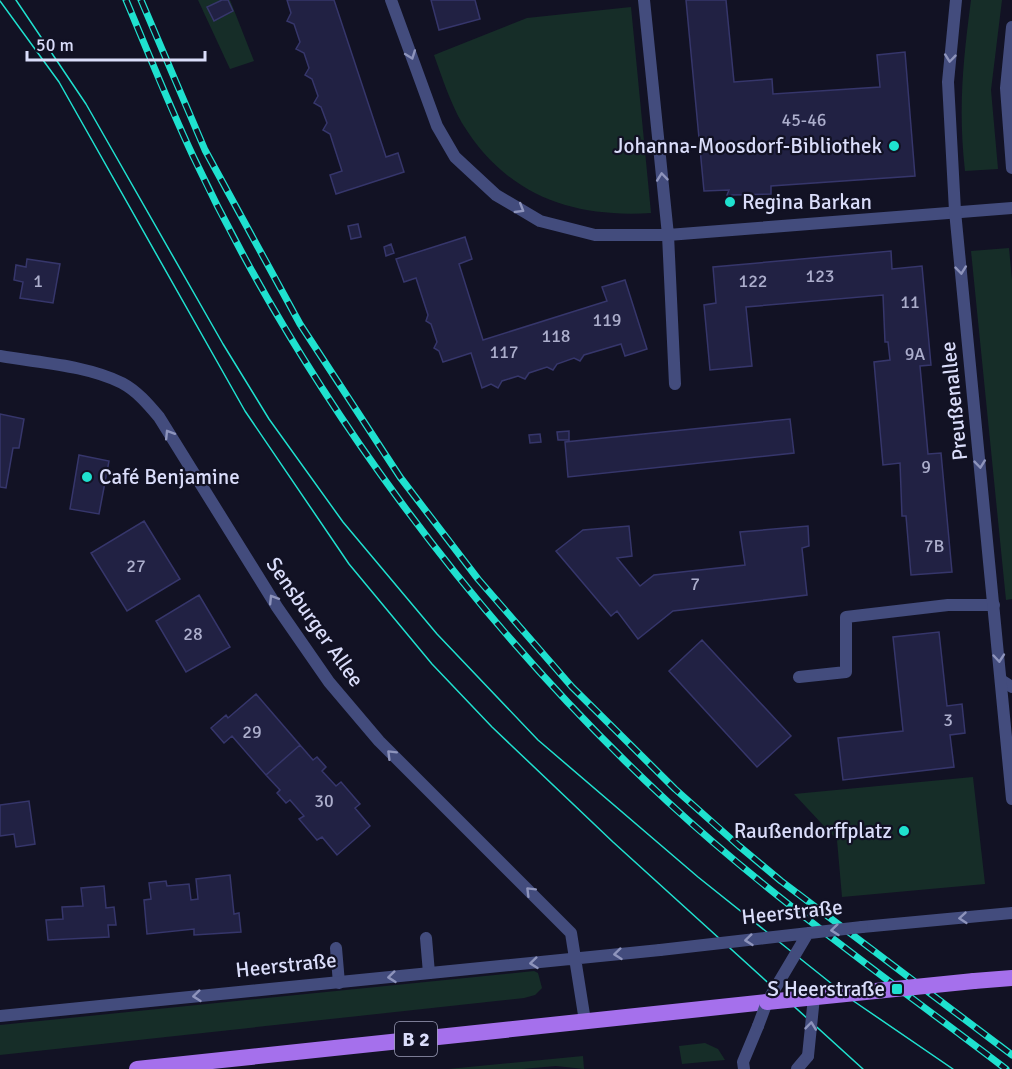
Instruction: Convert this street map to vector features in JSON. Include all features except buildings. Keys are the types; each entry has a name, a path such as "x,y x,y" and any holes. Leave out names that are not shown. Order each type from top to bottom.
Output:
{"main road":[{"name":"B 2","path":"137,1069 1012,978"}],"street":[{"path":"390,0 437,126 455,158 496,195 540,221 595,235 668,235 1012,208"},
{"path":"644,0 668,235 675,384"},
{"name":"Preußenallee","path":"956,0 948,82 955,211 1012,799"},
{"path":"1012,27 1006,88 1012,168"},
{"name":"Sensburger Allee","path":"0,356 101,375 123,383 143,398 159,417 277,607 329,682 379,741 571,933 577,959"},
{"path":"799,677 846,672 846,617 948,605 994,605"},
{"path":"1001,680 1012,687"},
{"name":"Heerstraße","path":"0,1016 1012,913"},
{"path":"744,1069 743,1062 767,1002 808,933"},
{"path":"426,938 429,973"},
{"path":"336,948 339,982"},
{"path":"577,959 585,1021"},
{"path":"797,1069 808,1056 814,997"}],"green space":[{"path":"198,0 230,0 254,61 230,69"},
{"path":"971,0 1002,0 991,90 998,169 965,171 962,85"},
{"path":"631,7 651,213 622,214 594,211 568,206 543,197 520,184 499,168 479,148 458,115 434,55 527,18"},
{"path":"1009,248 1012,280 1012,599 1006,600 971,251"},
{"name":"Raußendorffplatz","path":"973,777 985,884 842,897 837,840 794,794"},
{"path":"534,971 538,973 542,988 535,995 524,998 0,1055 0,1025"},
{"path":"705,1043 718,1049 725,1060 682,1064 679,1046"},
{"path":"583,1056 584,1069 556,1066 522,1069 448,1069"}],"tram line":[{"path":"16,0 86,104 223,344 269,419 343,522 437,634 538,740 698,877 852,1000 953,1069"},
{"path":"0,1 59,82 245,411 349,564 432,664 492,727 613,842 863,1069"}],"railway":[{"path":"126,0 193,156 238,245 287,332 342,418 400,501 462,582 528,659 597,733 708,838 791,906 1006,1069"},
{"path":"141,0 205,150 300,324 400,477 478,579 572,687 675,789 781,881 1012,1055"}],"place":[{"name":"Johanna-Moosdorf-Bibliothek","path":"894,146"},
{"name":"Regina Barkan","path":"730,202"},
{"name":"Café Benjamine","path":"87,477"},
{"name":"Raußendorffplatz","path":"904,831"},
{"name":"S Heerstraße","path":"897,989"}]}
